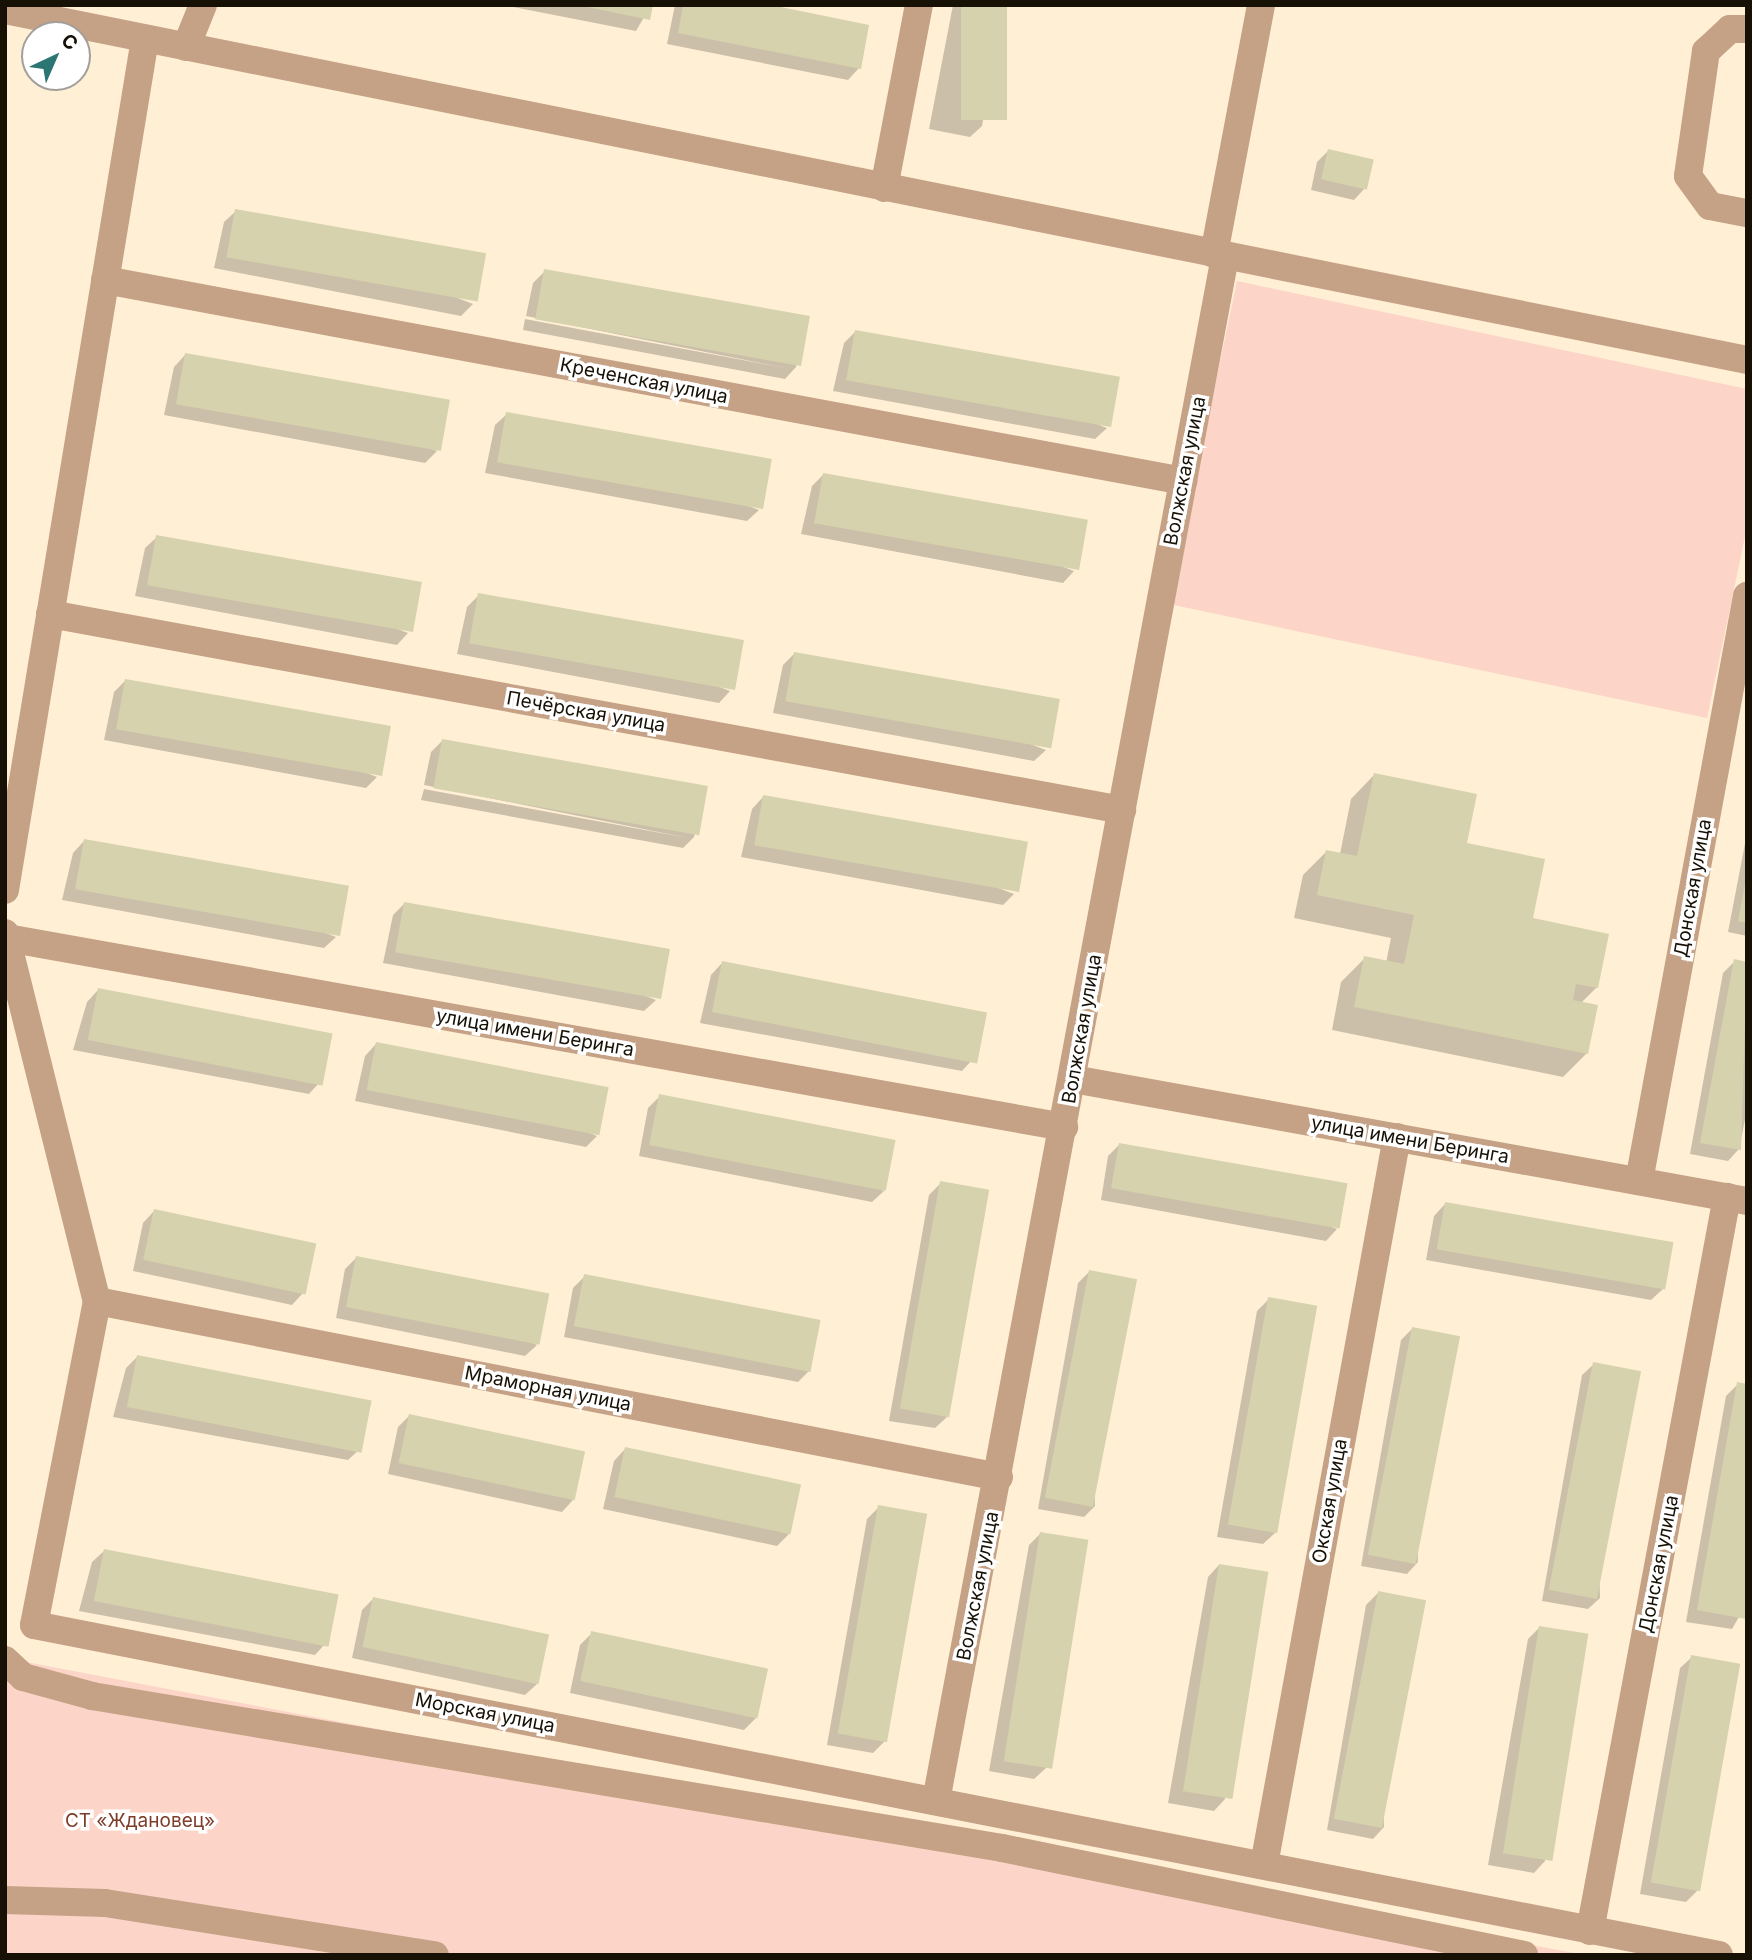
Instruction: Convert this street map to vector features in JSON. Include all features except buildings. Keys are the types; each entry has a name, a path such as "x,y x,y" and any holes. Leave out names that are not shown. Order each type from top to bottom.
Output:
{"street":[{"path":"186,47 203,5"},
{"path":"884,188 919,5"},
{"name":"Волжская улица","path":"936,1801 999,1477 1183,481 1261,5"},
{"path":"5,10 1747,360"},
{"path":"1747,29 1730,29 1706,51 1688,176 1710,206 1747,213"},
{"path":"5,890 145,38"},
{"name":"Креченская улица","path":"105,280 1183,481"},
{"name":"Донская улица","path":"1639,1181 1747,596"},
{"name":"Печёрская улица","path":"50,614 1122,810"},
{"path":"6,936 97,1301"},
{"name":"улица имени Беринга","path":"6,936 1063,1127"},
{"name":"улица имени Беринга","path":"1073,1079 1737,1199"},
{"name":"Окская улица","path":"1264,1865 1397,1137"},
{"name":"Донская улица","path":"1590,1931 1737,1199"},
{"name":"Мраморная улица","path":"97,1301 999,1477"},
{"name":"Морская улица","path":"97,1301 34,1625 1720,1955"},
{"path":"5,1660 23,1677 92,1696 1002,1848 1524,1955"},
{"path":"5,1900 105,1903 435,1955"}],"green space":[{"path":"1237,281 1747,389 1747,527 1707,718 1169,604"},
{"name":"СТ «Ждановец»","path":"5,1658 1002,1848 1585,1955 5,1955"}]}
